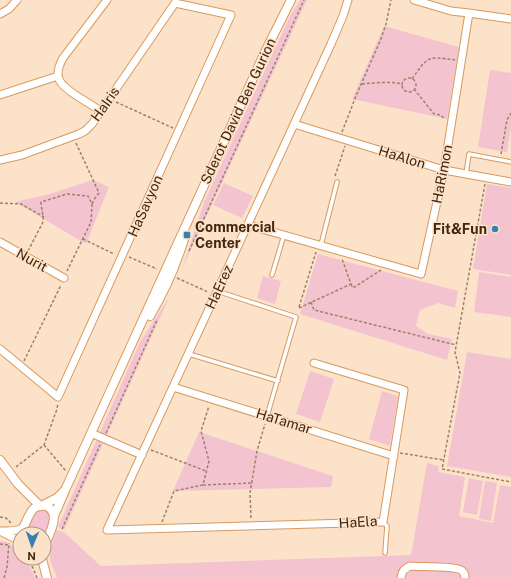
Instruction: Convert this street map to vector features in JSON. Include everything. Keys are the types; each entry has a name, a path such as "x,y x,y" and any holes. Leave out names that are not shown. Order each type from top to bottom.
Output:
{"street":[{"path":"0,14 9,10 17,0"},
{"path":"101,111 67,90 62,85 58,76 59,66 63,58 107,0"},
{"name":"Sderot David Ben Gurion","path":"52,526 54,516 70,477 132,344 151,314 169,280 182,248 193,210 284,12 292,0"},
{"name":"HaErez","path":"107,530 337,32 348,0"},
{"path":"414,0 451,11 511,20"},
{"name":"HaSavyon","path":"58,397 232,15 175,3"},
{"name":"HaIris","path":"0,160 22,155 85,131 92,124 175,3"},
{"name":"HaRimon","path":"248,224 421,274 444,170 469,13"},
{"path":"0,95 58,76"},
{"name":"HaAlon","path":"294,124 444,170 511,182"},
{"name":"Nurit","path":"0,242 64,278"},
{"path":"0,349 58,397"},
{"name":"HaEla","path":"107,530 383,522 404,390 314,363"},
{"name":"HaTamar","path":"173,387 394,454"},
{"path":"91,433 142,455"},
{"path":"0,460 18,484 30,507 29,514 23,526"},
{"path":"18,484 41,505 50,508 54,516"},
{"name":"Sderot David Ben Gurion","path":"29,514 31,510 57,498 66,488"},
{"path":"0,531 12,531"},
{"path":"43,566 47,578"},
{"path":"401,578 403,570 410,566 461,569 466,578"}],"lane":[{"path":"466,174 469,154 511,162"},
{"path":"319,245 337,182"},
{"path":"272,275 284,235"},
{"path":"218,291 296,317 268,416"},
{"path":"188,354 278,381"},
{"path":"383,522 387,526 386,553"}],"path":[{"path":"337,182 335,176 343,139 361,84 381,39 391,0"},
{"path":"412,79 424,62 429,59 439,57 461,60"},
{"path":"402,84 403,81 412,79"},
{"path":"402,84 402,88 406,92 411,92 416,85 412,79"},
{"path":"361,84 385,82 396,82 402,84"},
{"path":"414,89 434,114 441,115 446,121 451,123"},
{"path":"109,99 179,130"},
{"path":"500,160 507,120 511,113"},
{"path":"21,367 91,222 92,204 99,193 73,136"},
{"path":"486,178 456,345 455,352 460,373 442,469 511,482"},
{"path":"26,256 43,222 44,217 41,208 42,202 67,194 88,196 92,204"},
{"path":"0,203 21,204 44,217"},
{"path":"83,239 121,258"},
{"path":"296,317 319,245"},
{"path":"339,251 353,288 388,265"},
{"path":"299,308 351,284"},
{"path":"311,302 314,310 456,345"},
{"path":"10,472 44,445 57,409 58,397"},
{"path":"203,485 208,461 201,431 212,399"},
{"path":"251,526 250,493 257,451 268,416"},
{"path":"44,445 70,477"},
{"path":"145,448 206,471"},
{"path":"394,454 444,460"},
{"path":"159,528 174,491 203,485 252,483"},
{"path":"0,517 6,518 13,526"},
{"path":"4,578 7,567 8,545 9,541 12,539"},
{"path":"0,544 8,545"},
{"path":"32,566 37,578"}],"shaded area":[{"path":"300,0 307,0 182,269 204,202 290,16"},
{"path":"384,26 459,47 447,119 352,99"},
{"path":"490,70 511,73 511,128 507,152 478,147"},
{"path":"93,180 109,187 86,244 15,202 49,194"},
{"path":"224,183 253,196 242,218 213,205"},
{"name":"Fit&Fun","path":"487,184 511,188 511,275 473,269"},
{"path":"318,254 458,291 455,308 438,303 420,310 416,326 428,334 452,339 447,360 300,314"},
{"path":"479,272 511,277 511,317 474,312"},
{"path":"263,276 281,281 275,304 257,298"},
{"path":"170,296 64,530 58,527 140,342"},
{"path":"467,352 511,359 511,477 447,466"},
{"path":"310,371 334,379 320,422 296,414"},
{"path":"382,391 398,396 390,446 369,439"},
{"path":"199,432 333,476 331,487 173,491"},
{"path":"427,463 438,466 439,472 465,477 459,516 493,523 500,485 511,487 511,578 57,578 52,566 52,542 57,530 65,533 101,566 411,555"},
{"path":"469,478 483,481 477,515 463,512"},
{"path":"485,481 497,483 491,521 479,519"},
{"path":"46,509 50,513 48,526 28,526 37,510"},
{"path":"0,541 7,542 12,546 12,566 30,566 35,578 0,578"}],"place":[{"name":"Fit&Fun","path":"495,229"},
{"name":"Commercial Center","path":"187,235"}]}
